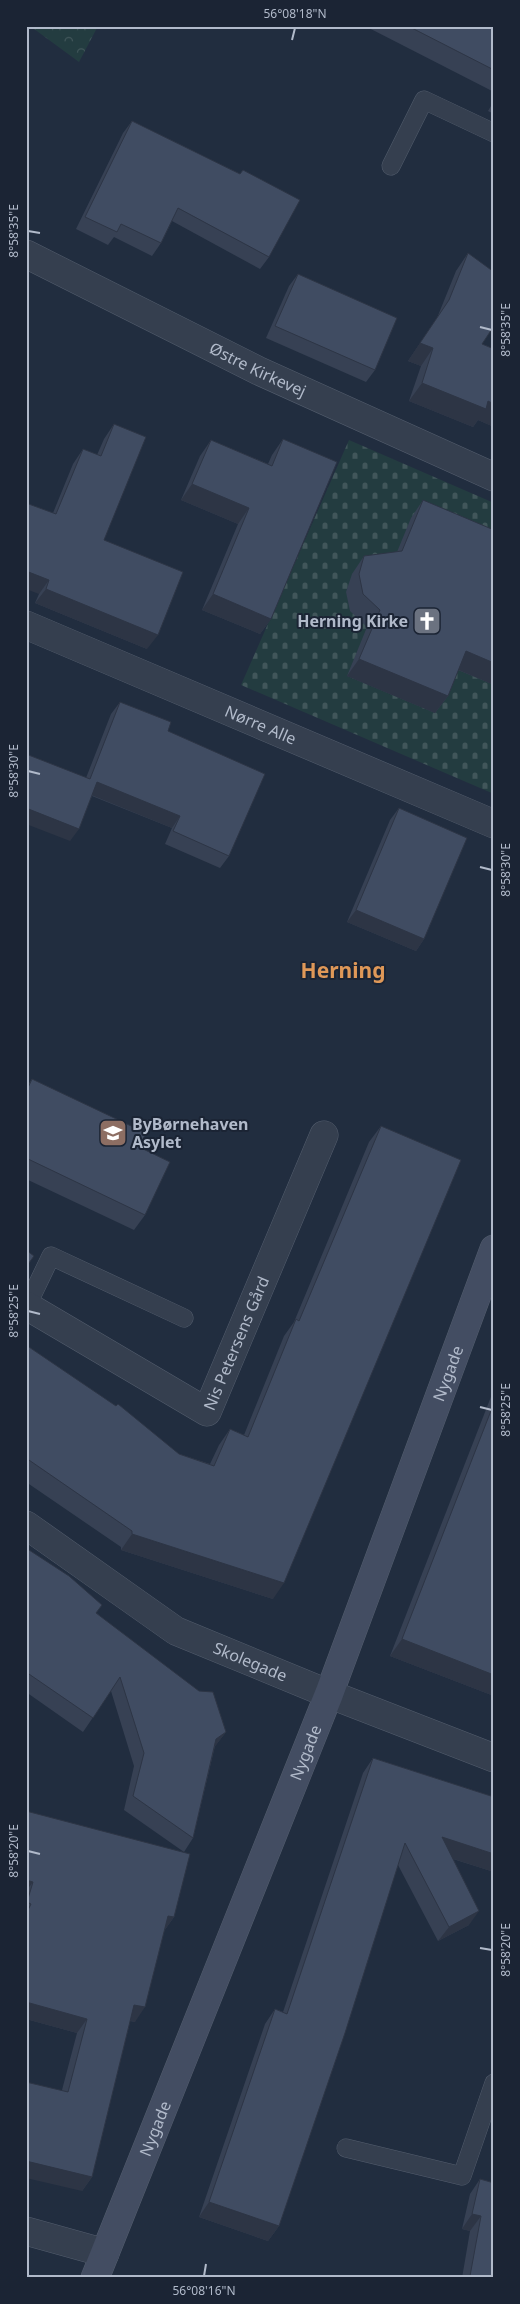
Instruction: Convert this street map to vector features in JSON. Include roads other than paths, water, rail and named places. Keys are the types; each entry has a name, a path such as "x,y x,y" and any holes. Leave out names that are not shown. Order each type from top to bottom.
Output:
{"main road":[{"name":"Nygade","path":"95,2278 329,1694 494,1248"}],"street":[{"name":"Østre Kirkevej","path":"26,254 259,371 494,477"},
{"name":"Nørre Alle","path":"26,625 494,824"},
{"name":"Nis Petersens Gård","path":"27,1306 208,1412 324,1135"},
{"name":"Skolegade","path":"26,1525 176,1631 329,1694 494,1758"},
{"path":"26,2231 105,2252"}],"lane":[{"path":"391,166 424,100 494,133"},
{"path":"27,1306 51,1256 184,1318"},
{"path":"346,2148 462,2176 494,2083"}],"place":[{"name":"Herning Kirke","path":"427,621"},
{"name":"ByBørnehaven Asylet","path":"113,1133"}],"district":[{"name":"Herning","path":"343,970"}]}
